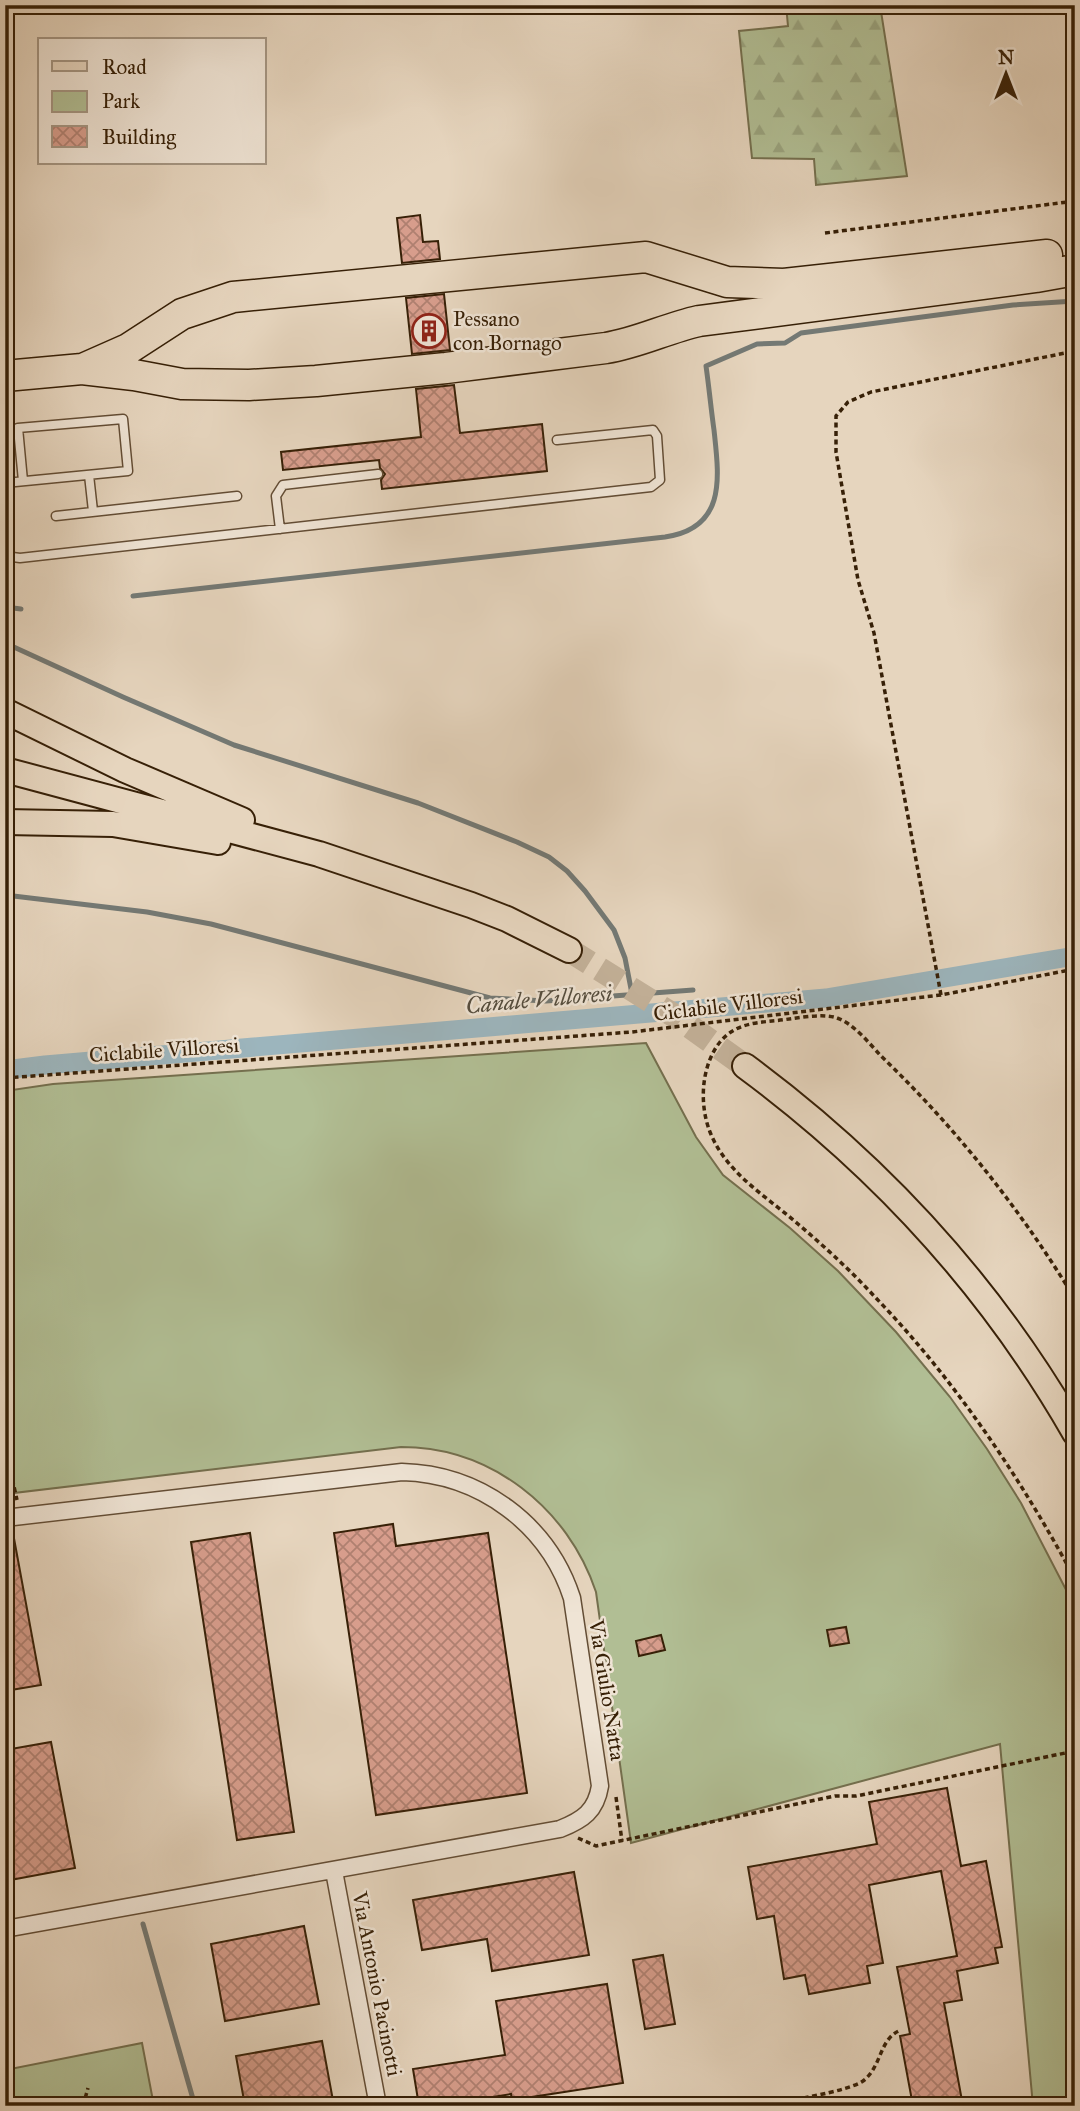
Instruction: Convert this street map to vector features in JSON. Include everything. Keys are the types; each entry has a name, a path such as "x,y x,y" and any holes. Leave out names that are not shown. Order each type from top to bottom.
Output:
{"highway":[{"path":"82,369 128,349 182,314 233,297 646,257 727,282 783,284 1072,261"},
{"path":"5,376 82,369 203,386 316,381 621,346 670,327 699,321 1036,277 1072,261"}],"main road":[{"path":"5,711 125,770 319,854"},
{"path":"5,770 319,854 483,909 569,950"},
{"path":"5,822 113,824 217,842 319,854"},
{"path":"745,1066 835,1138 917,1218 970,1279 1005,1325 1075,1433"}],"street":[{"name":"Via Giulio Natta","path":"5,1518 402,1472 432,1474 484,1492 509,1507 535,1532 555,1560 572,1598 600,1786 596,1803 584,1819 560,1829 5,1929"},
{"name":"Via Antonio Pacinotti","path":"334,1871 379,2106"}],"lane":[{"path":"5,482 23,481 128,471 123,419 18,428 23,481"},
{"path":"5,556 20,558 653,486 660,480 656,435 653,430 557,440"},
{"path":"280,529 276,496 281,486 287,483 378,474"},
{"path":"89,475 93,511"},
{"path":"56,516 237,496"}],"path":[{"path":"825,233 1075,201"},
{"path":"940,994 874,633 856,567 836,452 836,416 848,402 871,392 1075,351"},
{"name":"Ciclabile Villoresi","path":"5,1078 632,1032 940,994 1075,970"},
{"path":"835,1008 837,1018"},
{"path":"1075,1299 1017,1211 950,1128 857,1032 837,1018 816,1017 753,1023 733,1029 722,1039 711,1055 703,1095 706,1121 719,1150 746,1182 804,1229 866,1287 930,1359 1006,1462 1075,1579"},
{"path":"732,1020 733,1029"},
{"path":"5,1446 17,1503"},
{"path":"560,1829 596,1846 835,1796 856,1796 1075,1751"},
{"path":"614,1786 622,1841"},
{"path":"762,2106 841,2089 864,2080 877,2063 888,2037 901,2030"},
{"path":"83,2106 88,2088"}],"green space":[{"path":"786,5 880,5 907,176 816,185 814,159 752,158 739,31 788,26"},
{"path":"646,1043 696,1137 723,1175 790,1228 838,1271 896,1332 950,1397 1021,1503 1075,1607 1075,2106 1033,2106 1000,1744 631,1843 596,1592 583,1562 546,1509 522,1488 495,1471 466,1458 434,1450 401,1447 5,1494 5,1091 53,1084"},
{"path":"142,2043 154,2106 5,2106 5,2070"}],"building":[{"path":"420,215 423,242 438,241 440,259 402,263 397,218"},
{"path":"444,294 450,350 412,354 406,298"},
{"path":"454,385 460,433 542,424 547,471 382,489 381,480 385,474 380,468 379,460 283,470 281,452 421,437 416,389"},
{"path":"393,1524 396,1546 488,1533 527,1793 376,1815 334,1533"},
{"path":"13,1533 41,1685 5,1691 5,1534"},
{"path":"250,1533 294,1832 237,1840 191,1542"},
{"path":"846,1627 849,1643 830,1646 827,1630"},
{"path":"661,1635 665,1650 639,1656 636,1641"},
{"path":"51,1742 75,1868 5,1881 5,1750"},
{"path":"947,1788 961,1866 986,1861 1002,1947 995,1948 998,1963 957,1971 962,2000 944,2003 963,2106 913,2106 900,2036 910,2034 897,1967 957,1956 941,1871 869,1885 883,1963 867,1966 870,1983 809,1994 805,1975 784,1979 774,1916 757,1919 748,1867 877,1844 869,1802"},
{"path":"574,1872 589,1955 492,1971 487,1939 422,1950 413,1900"},
{"path":"304,1926 319,2004 225,2021 211,1944"},
{"path":"663,1955 675,2024 645,2029 633,1960"},
{"path":"607,1984 623,2083 512,2100 511,2094 436,2106 419,2106 413,2069 505,2055 496,2001"},
{"path":"322,2041 334,2106 245,2106 236,2056"}],"waterway":[{"path":"133,596 665,537 685,532 700,523 715,498 716,448 706,366 757,344 785,343 801,333 1013,305 1075,301"},
{"path":"5,607 21,609"},
{"path":"5,643 234,745 418,803 549,857 567,871 585,891 614,930 625,958 632,994"},
{"path":"5,895 147,912 211,924 490,998 546,1001 693,990"},
{"name":"Canale Villoresi","path":"5,1070 826,998 1075,956"},
{"path":"143,1924 195,2106"}],"tunnel":[{"path":"569,950 678,1018 745,1066"}],"place":[{"name":"Pessano con Bornago","path":"429,331"}]}
